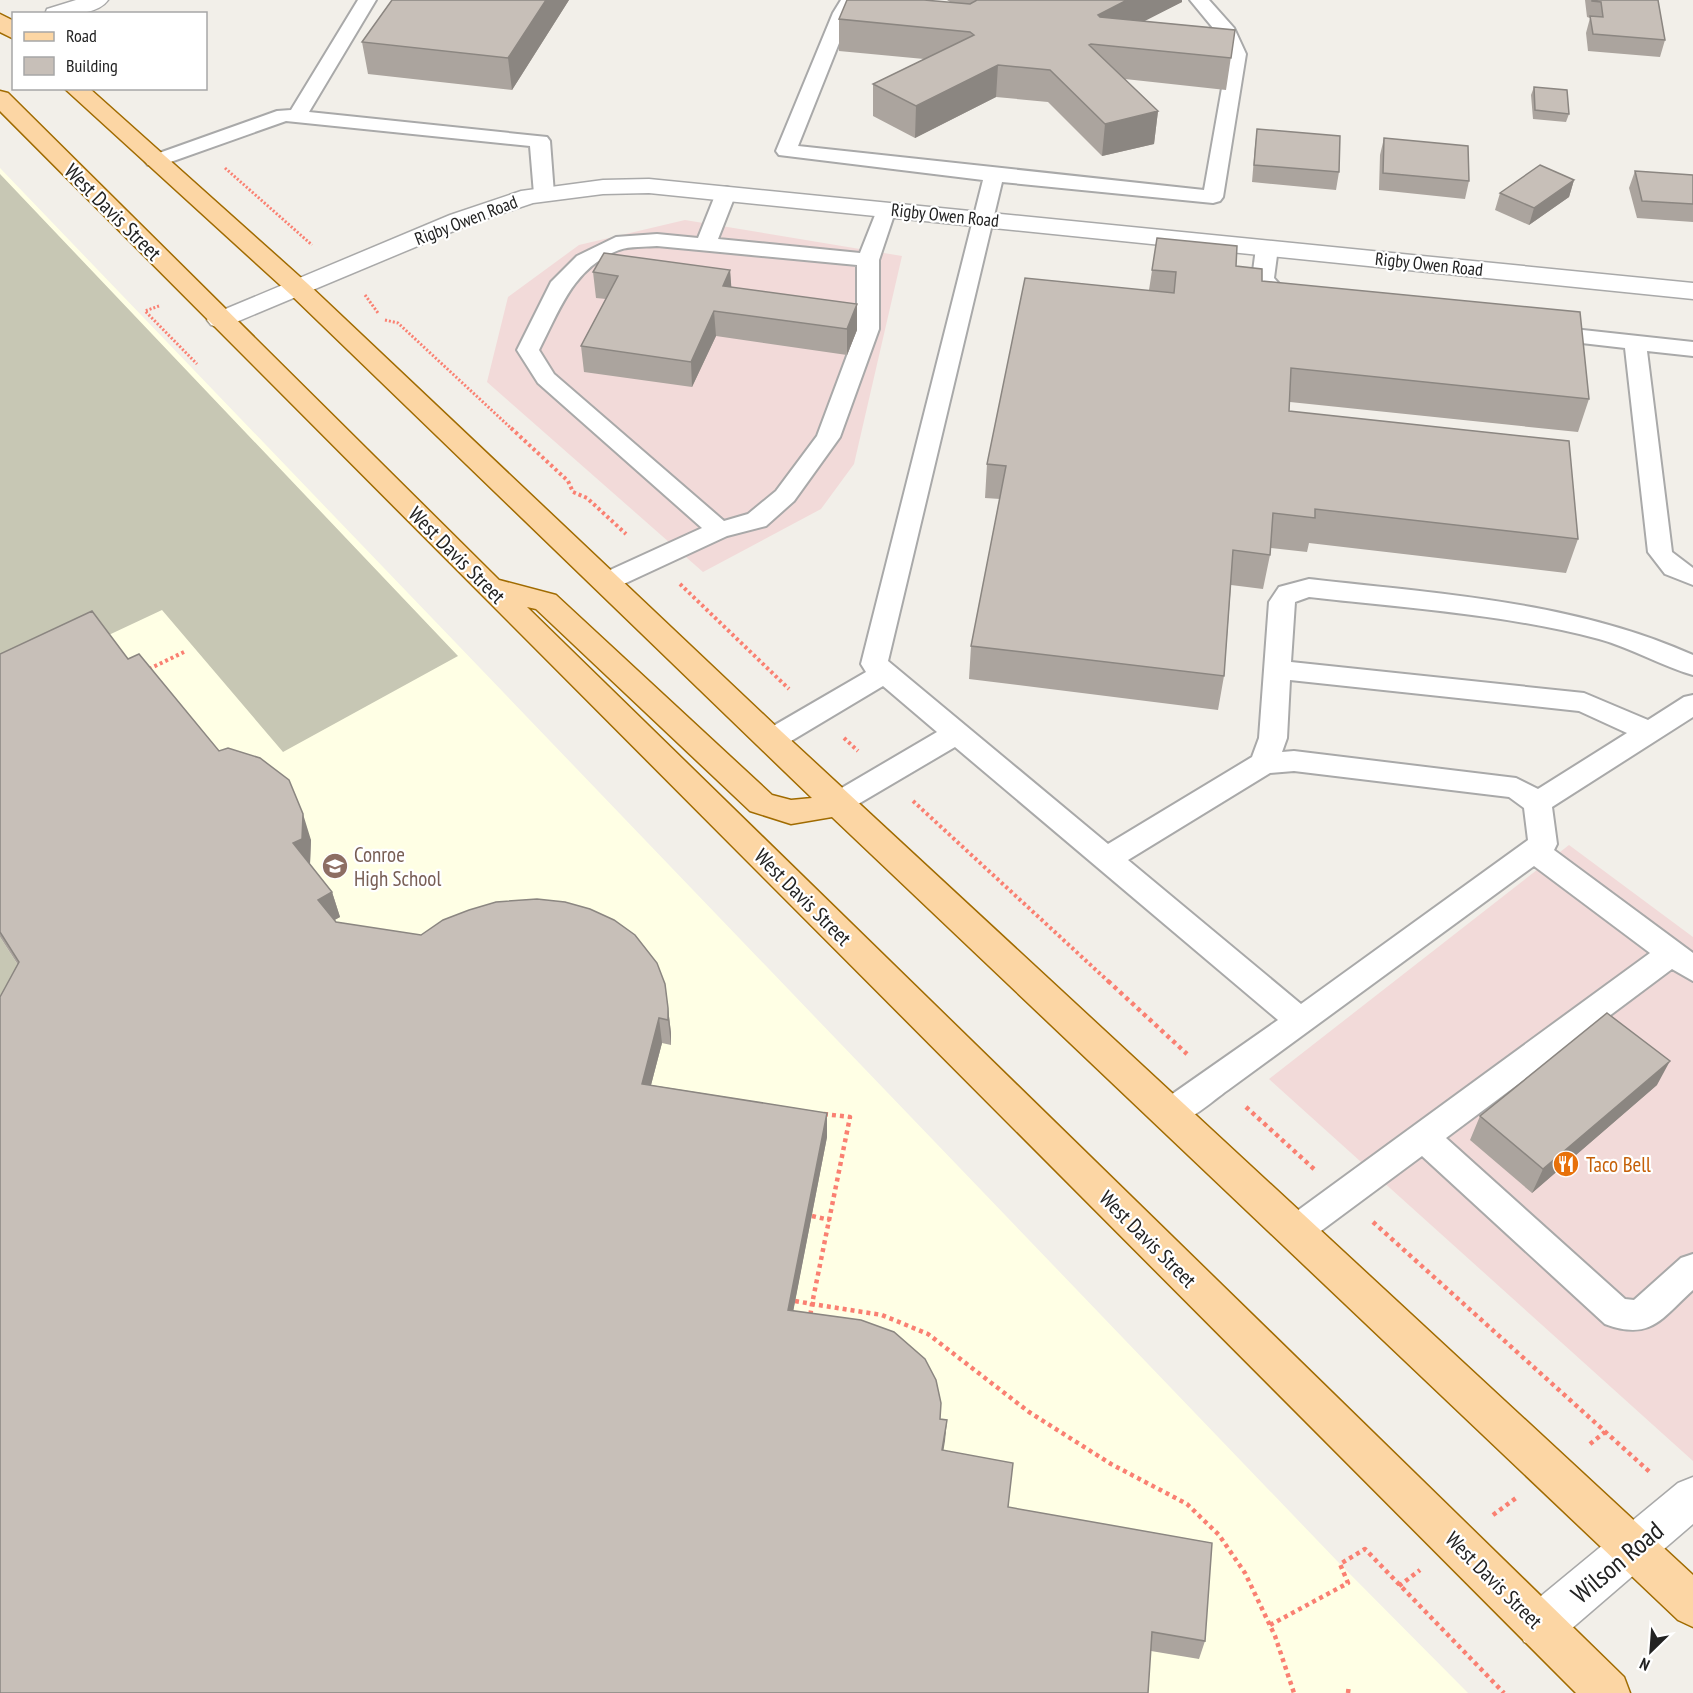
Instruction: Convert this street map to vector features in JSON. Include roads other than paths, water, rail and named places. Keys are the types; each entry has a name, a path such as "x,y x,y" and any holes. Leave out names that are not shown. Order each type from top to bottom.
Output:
{"main road":[{"path":"77,90 299,289 771,740 1693,1605"},
{"name":"West Davis Street","path":"0,98 490,588 1608,1693"},
{"path":"490,588 546,602 761,803 780,812 804,813 838,803"}],"street":[{"path":"61,12 97,0"},
{"name":"Rigby Owen Road","path":"220,320 299,289 459,220 529,196 603,187 649,186 1693,291"},
{"name":"Wilson Road","path":"1540,1626 1693,1497"}],"lane":[{"path":"297,116 367,0"},
{"path":"850,0 842,13 786,151 1213,197 1237,54 1227,32 1199,0"},
{"path":"155,161 284,115 297,116 540,141 544,194"},
{"path":"994,175 874,664 1300,1021"},
{"path":"706,244 726,193"},
{"path":"606,582 719,530 757,520 785,495 828,437 868,329 868,260 886,210"},
{"path":"719,530 546,378 528,350 562,282 585,261 616,243 657,240 868,260"},
{"path":"1268,248 1263,279 1280,299 1314,308"},
{"path":"1528,331 1693,348"},
{"path":"1635,342 1660,552 1663,560 1673,568 1693,577"},
{"path":"1264,763 1273,738 1282,602 1288,593 1309,588 1526,615 1596,629 1644,645 1693,666"},
{"path":"1277,670 1573,700 1606,711 1650,732"},
{"path":"771,740 885,673"},
{"path":"1537,803 1693,704"},
{"path":"838,803 957,733"},
{"path":"1107,860 1264,763 1294,761 1516,788 1537,803 1543,844 1300,1021 1169,1113"},
{"path":"1294,1232 1422,1137 1682,961 1534,851"},
{"path":"1422,1137 1617,1313 1640,1316 1693,1269"}],"place":[{"name":"Conroe High School","path":"335,866"},
{"name":"Taco Bell","path":"1566,1164"}]}
